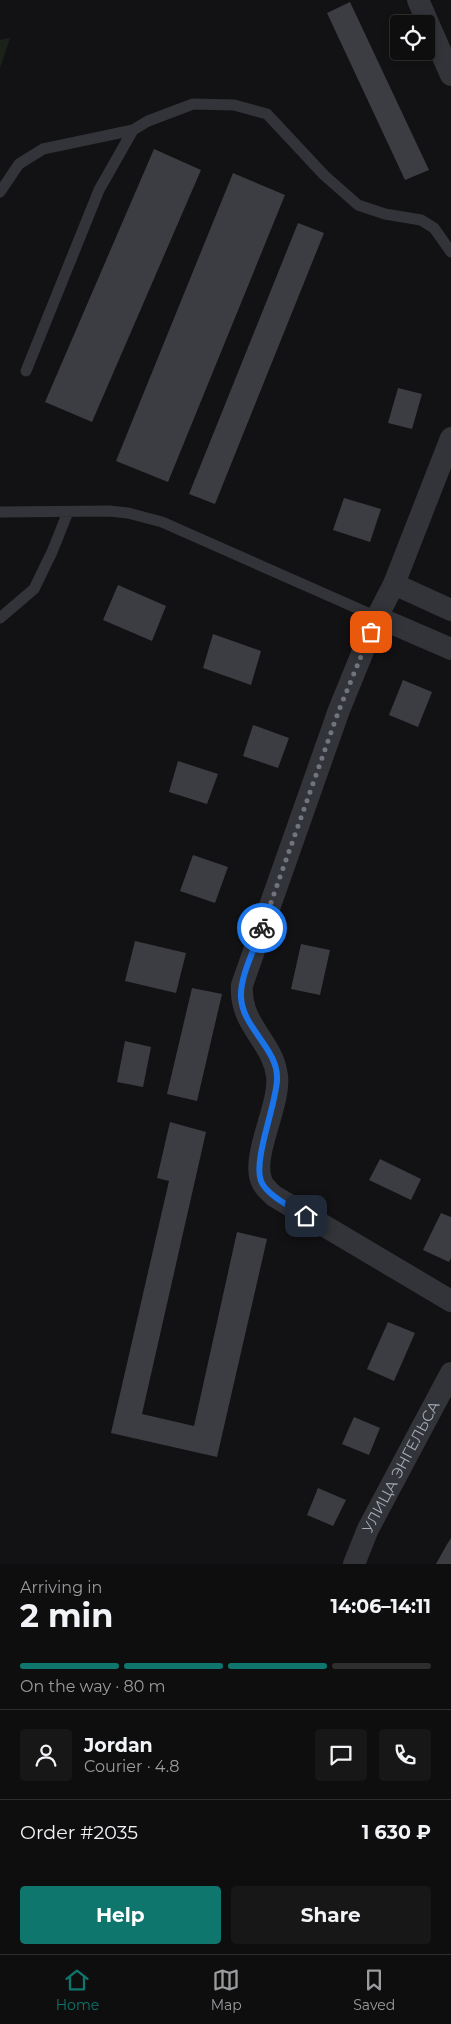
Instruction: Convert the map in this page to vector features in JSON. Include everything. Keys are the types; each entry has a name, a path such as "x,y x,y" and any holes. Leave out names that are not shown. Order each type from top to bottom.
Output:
{"street":[{"path":"418,0 451,75"},
{"path":"451,438 394,584 377,617 339,710 242,985 241,999 245,1013 273,1059 278,1077 260,1163 261,1181 274,1196 451,1301"},
{"path":"394,584 451,610"},
{"path":"377,617 451,649"},
{"name":"УЛИЦА ЭНГЕЛЬСА","path":"354,1564 368,1530 451,1373"}],"lane":[{"path":"0,192 19,164 44,149 133,130 148,121 193,104 234,106 267,114 324,175 358,205 385,214 421,220 434,228 451,252"},
{"path":"26,371 99,190 133,130"},
{"path":"0,512 109,511 128,513 162,522 377,617"},
{"path":"0,618 34,589 52,552 68,512"}],"shaded area":[{"path":"10,38 0,68 0,40"}],"building":[{"path":"350,2 429,170 405,180 327,13"},
{"path":"154,149 201,170 92,422 45,402"},
{"path":"233,173 285,195 168,482 116,461"},
{"path":"298,223 324,233 215,504 189,494"},
{"path":"398,388 422,394 412,429 388,423"},
{"path":"344,498 381,509 370,542 333,530"},
{"path":"118,585 166,606 152,641 103,620"},
{"path":"213,634 261,651 251,685 203,668"},
{"path":"403,680 432,692 418,727 389,715"},
{"path":"253,725 289,738 278,768 243,756"},
{"path":"178,761 218,774 207,804 169,792"},
{"path":"193,855 228,867 215,903 180,891"},
{"path":"135,941 186,953 176,993 125,981"},
{"path":"301,944 330,950 320,995 291,989"},
{"path":"192,988 222,994 197,1101 167,1094"},
{"path":"125,1041 151,1047 143,1087 117,1082"},
{"path":"170,1122 206,1132 142,1414 194,1426 237,1232 267,1239 217,1457 111,1433 169,1181 157,1178"},
{"path":"380,1159 421,1179 411,1200 369,1180"},
{"path":"441,1213 451,1217 451,1258 449,1262 423,1250"},
{"path":"388,1322 415,1333 394,1381 367,1369"},
{"path":"354,1417 380,1428 369,1455 342,1444"},
{"path":"318,1488 346,1500 333,1526 307,1515"},
{"path":"451,1538 451,1564 436,1564 446,1546"}],"way so far":[{"path":"262,928 339,710 371,632"}],"route":[{"path":"262,928 242,985 241,999 245,1013 273,1059 278,1077 260,1163 261,1181 274,1196 306,1216"}]}
